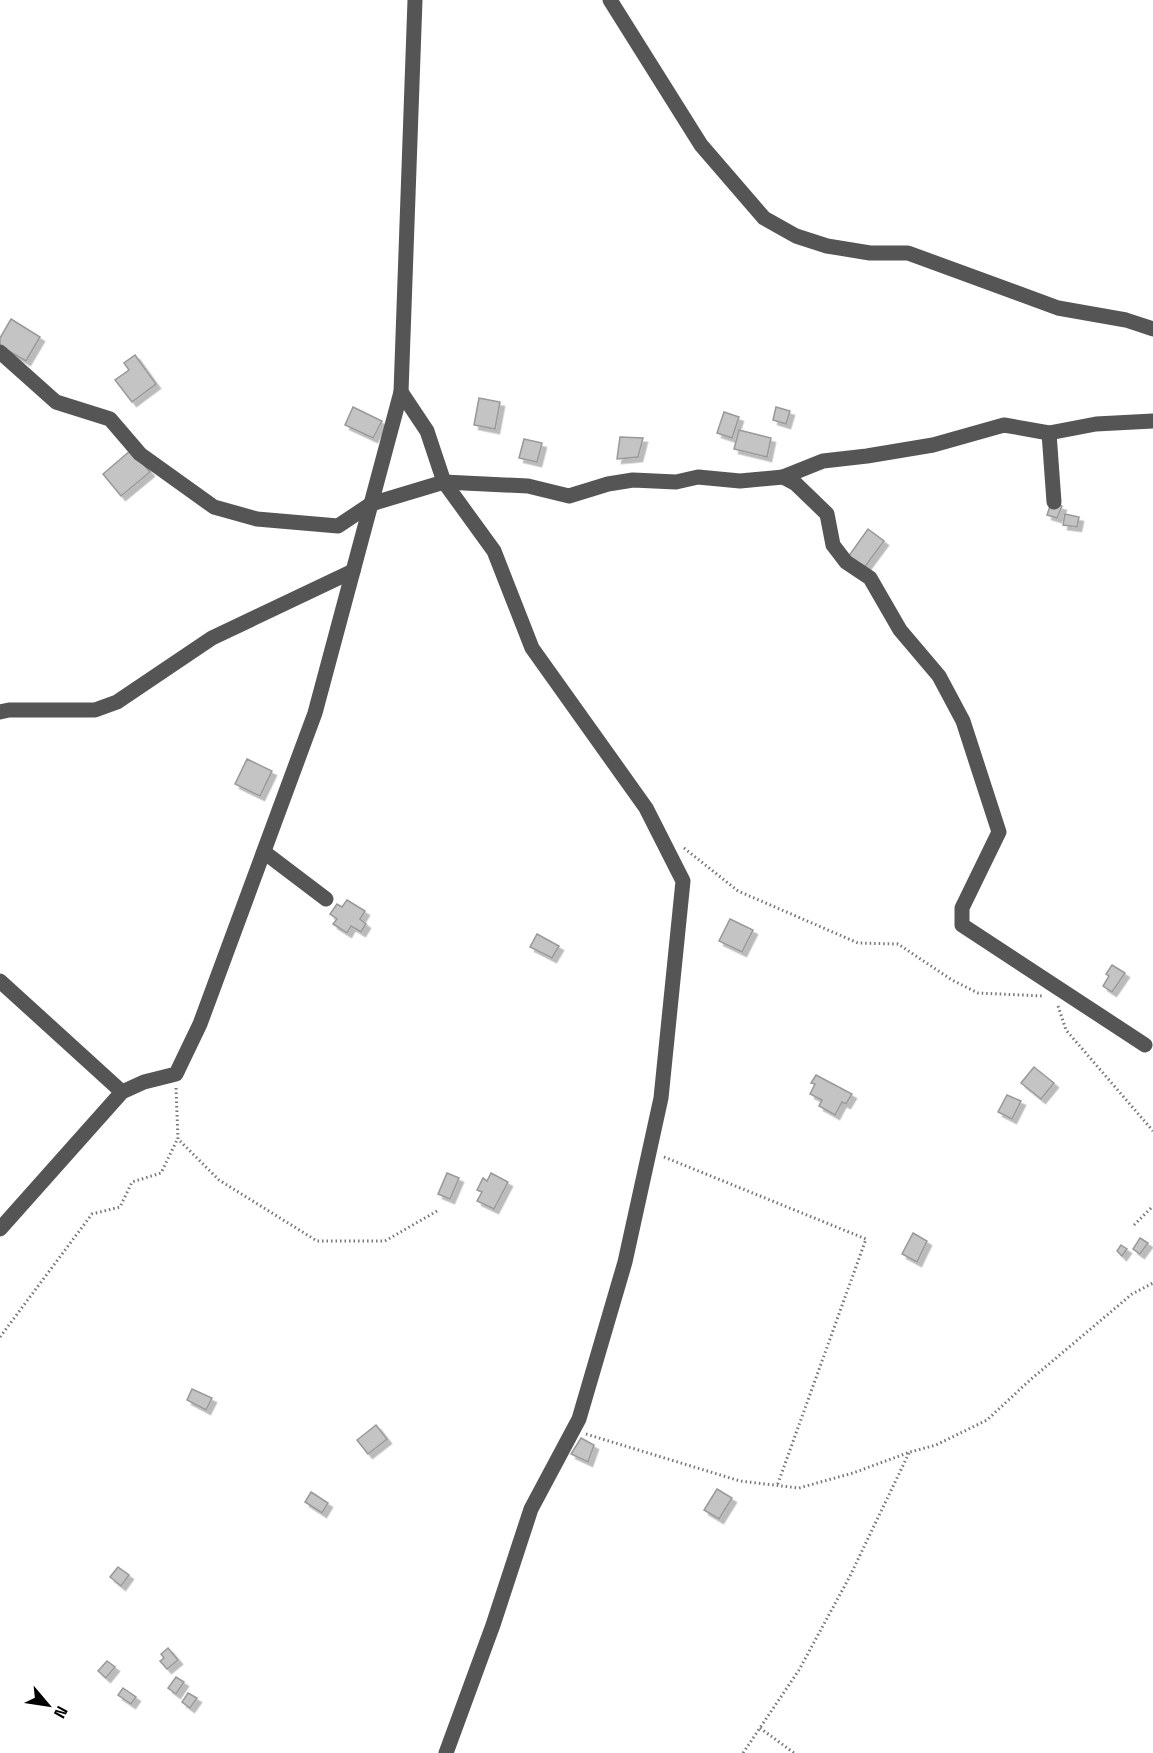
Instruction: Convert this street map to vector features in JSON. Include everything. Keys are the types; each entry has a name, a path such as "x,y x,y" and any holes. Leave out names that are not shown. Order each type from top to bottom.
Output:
{"street":[{"path":"0,1229 122,1092 144,1082 176,1074 200,1024 315,713 401,392 415,0"},
{"path":"610,0 701,145 764,218 796,236 827,246 870,253 908,253 1058,308 1126,320 1153,329"},
{"path":"0,352 56,402 110,419 140,454 214,507 257,519 338,526 371,504 444,482 528,486 569,496 608,484 633,480 676,482 698,477 740,481 783,477 823,461 933,444 1004,425 1049,433 1095,424 1153,421"},
{"path":"401,392 427,431 444,482 494,551 532,648 646,808 682,881 661,1098 626,1262 579,1419 531,1509 493,1625 446,1753"},
{"path":"1049,433 1054,502"},
{"path":"783,477 796,484 827,514 833,545 846,562 870,578 900,630 939,676 963,721 999,832 962,908 962,925 1145,1045"},
{"path":"0,712 9,710 96,710 117,702 212,638 353,571"},
{"path":"264,852 326,899"},
{"path":"0,981 122,1092"}],"path":[{"path":"676,842 738,891 858,943 898,944 952,980 978,993 1043,996"},
{"path":"1054,997 1066,1030 1153,1131"},
{"path":"0,1337 92,1214 120,1207 132,1182 161,1173 178,1139 176,1074"},
{"path":"178,1139 219,1180 317,1240 385,1241 437,1211"},
{"path":"649,1151 866,1239 777,1486"},
{"path":"1134,1225 1153,1206"},
{"path":"573,1430 740,1481 799,1488 853,1473 936,1445 987,1420 1030,1380 1132,1294 1153,1283"},
{"path":"743,1753 799,1670 859,1558 910,1452"},
{"path":"760,1728 794,1753"}],"building":[{"path":"11,319 40,337 26,361 0,346 0,338"},
{"path":"135,355 156,384 132,402 115,380 129,370 124,363"},
{"path":"479,398 500,402 495,429 474,425"},
{"path":"353,407 382,421 373,438 345,425"},
{"path":"776,407 790,411 786,424 773,420"},
{"path":"724,412 739,417 732,438 717,433"},
{"path":"739,430 771,438 767,457 734,449"},
{"path":"620,437 643,438 638,457 617,459"},
{"path":"524,439 542,443 537,462 519,458"},
{"path":"131,450 150,472 121,496 103,474"},
{"path":"1051,503 1062,506 1057,518 1047,515"},
{"path":"1065,514 1079,517 1077,527 1063,525"},
{"path":"868,529 884,541 864,568 848,557"},
{"path":"247,759 272,771 260,796 235,784"},
{"path":"347,900 365,911 360,919 366,924 361,932 351,926 347,933 333,924 337,919 330,914 337,904 342,907"},
{"path":"730,919 753,930 742,952 719,941"},
{"path":"537,934 559,946 552,958 530,947"},
{"path":"1112,965 1125,973 1112,992 1103,986 1109,976 1106,974"},
{"path":"1034,1067 1054,1083 1041,1099 1021,1083"},
{"path":"816,1075 852,1094 846,1104 842,1102 835,1115 819,1106 822,1100 810,1094 815,1084 811,1083"},
{"path":"1007,1095 1021,1101 1012,1119 998,1112"},
{"path":"447,1173 459,1178 450,1199 438,1194"},
{"path":"491,1173 508,1182 494,1209 477,1201 482,1192 477,1190 483,1178 487,1181"},
{"path":"913,1233 927,1241 917,1262 902,1254"},
{"path":"1140,1238 1148,1243 1140,1254 1133,1249"},
{"path":"1121,1245 1127,1249 1122,1256 1117,1251"},
{"path":"192,1389 212,1398 206,1410 187,1400"},
{"path":"376,1425 387,1439 368,1454 357,1440"},
{"path":"581,1438 594,1445 588,1462 571,1454"},
{"path":"717,1489 732,1498 719,1519 704,1510"},
{"path":"311,1492 328,1503 322,1513 305,1502"},
{"path":"118,1567 129,1575 121,1586 110,1577"},
{"path":"168,1648 178,1660 167,1669 160,1661 164,1658 161,1654"},
{"path":"107,1661 115,1667 106,1678 98,1671"},
{"path":"176,1677 184,1682 176,1694 168,1688"},
{"path":"123,1688 136,1697 131,1704 118,1695"},
{"path":"188,1693 197,1698 190,1708 182,1702"}]}
